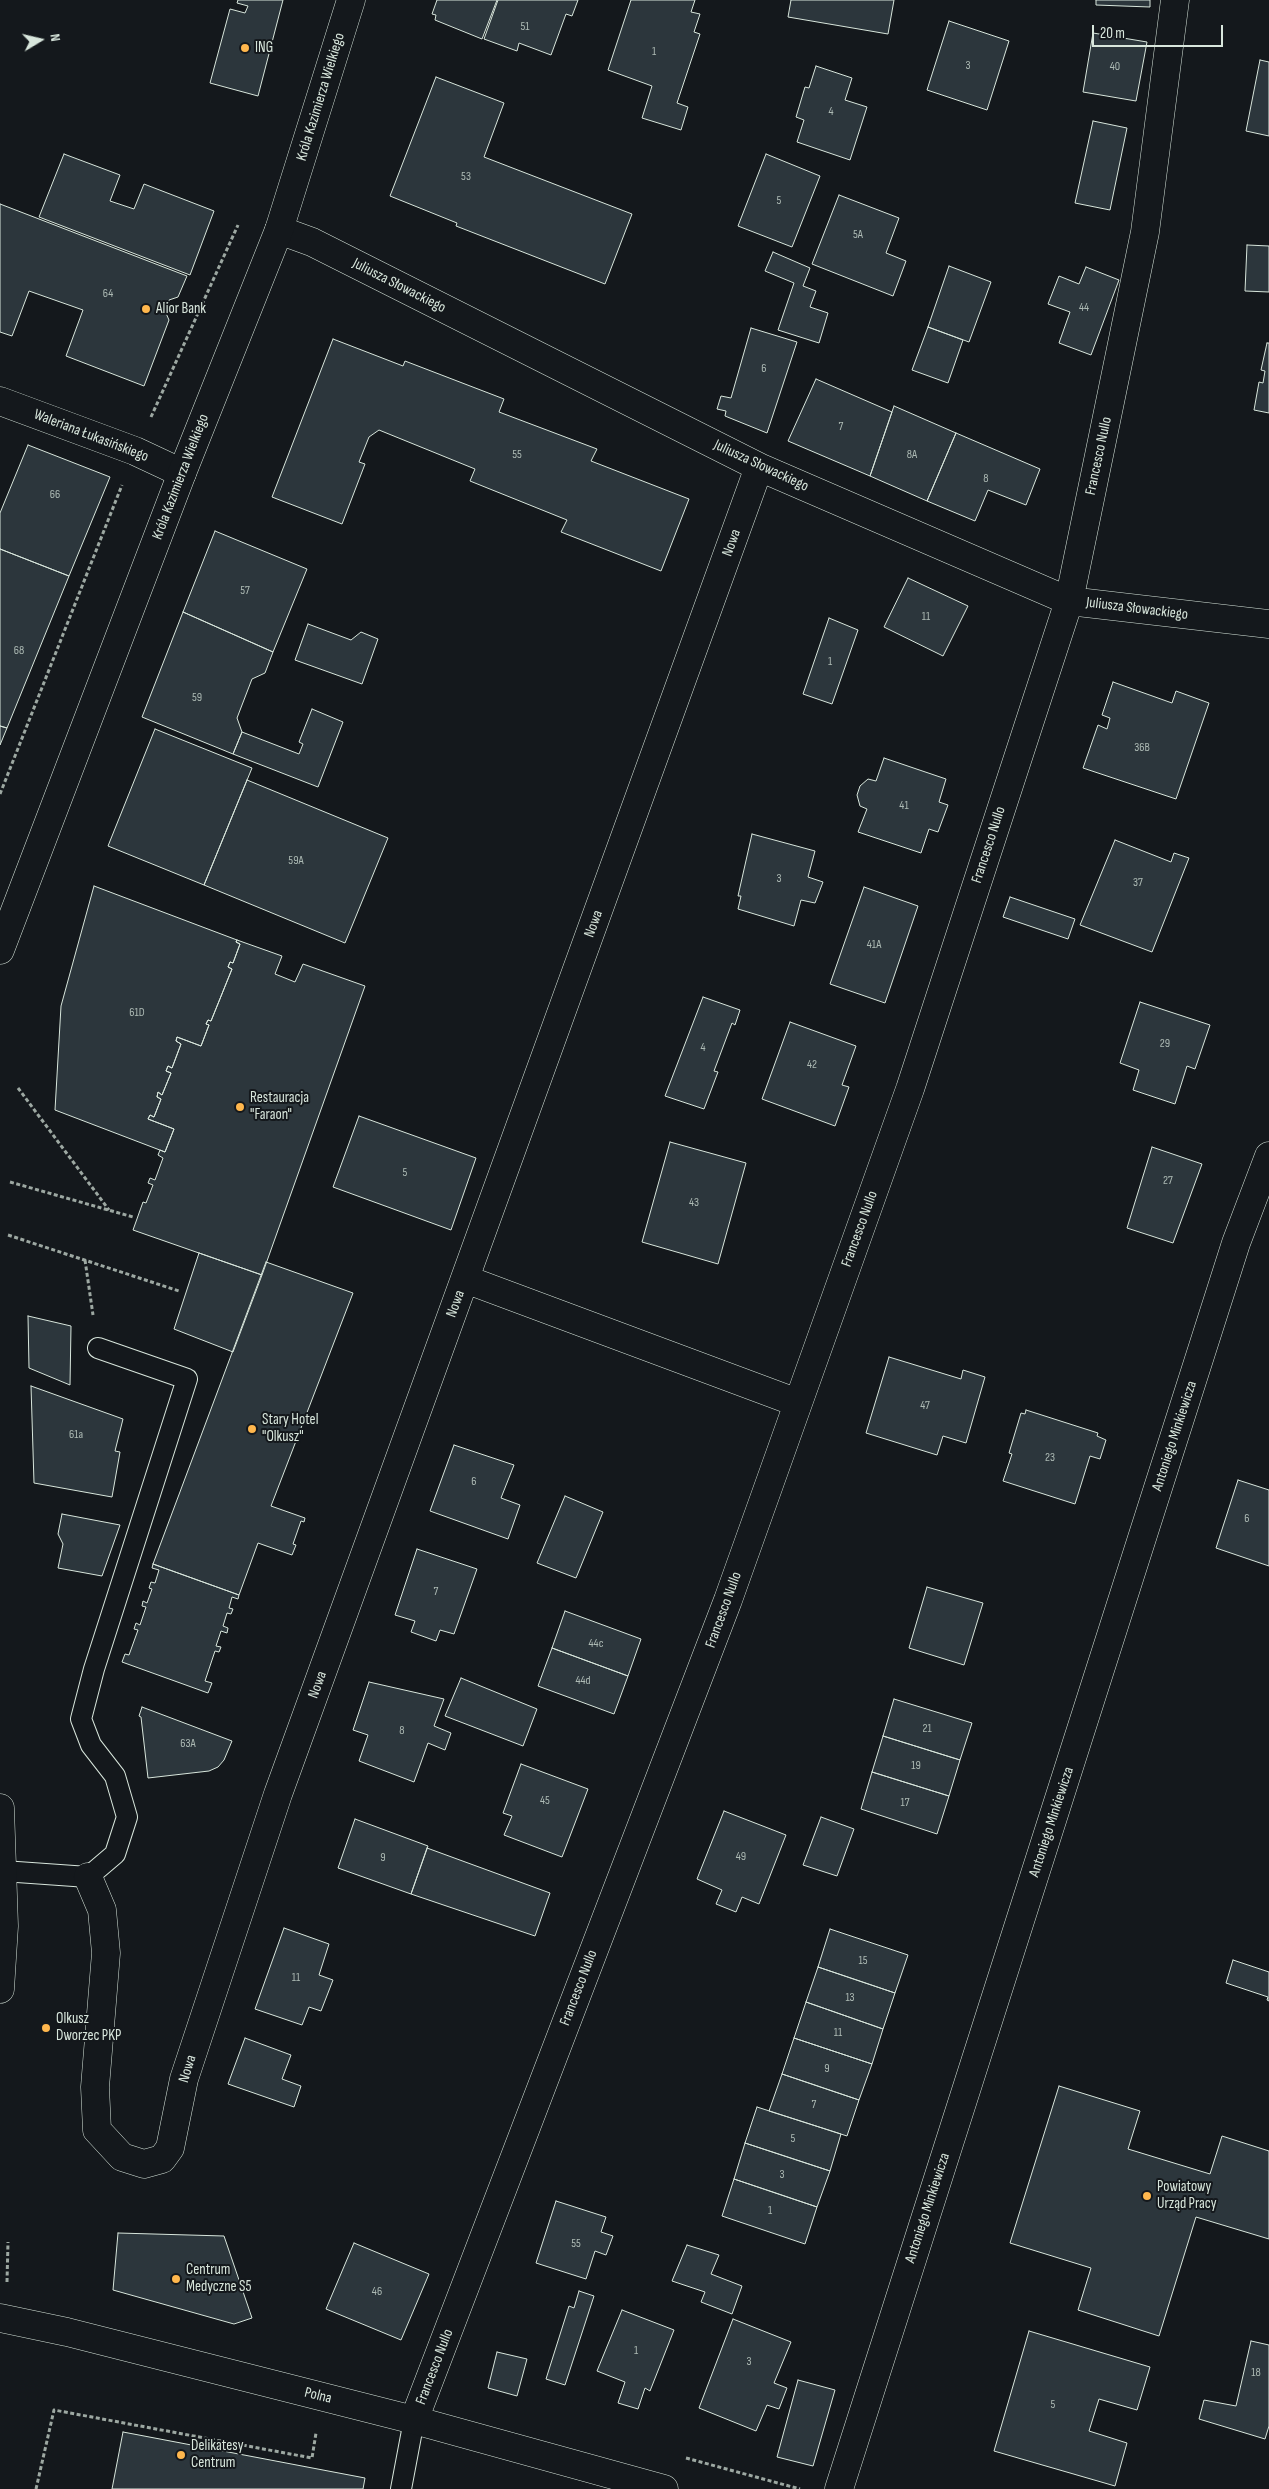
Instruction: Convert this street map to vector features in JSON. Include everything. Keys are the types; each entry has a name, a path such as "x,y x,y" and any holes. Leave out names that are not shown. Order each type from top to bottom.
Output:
{"street":[{"name":"Króla Kazimierza Wielkiego","path":"0,950 182,473 279,230 351,0"},
{"name":"Francesco Nullo","path":"414,2420 728,1600 910,1089 1069,601 1145,232 1175,0"},
{"name":"Juliusza Słowackiego","path":"279,230 312,242 759,467 1069,601 1269,624"},
{"name":"Waleriana Łukasińskiego","path":"0,401 135,451 182,473"},
{"name":"Nowa","path":"88,1877 102,1910 106,1953 95,2086 97,2130 122,2157 144,2164 162,2159 170,2148 184,2079 278,1794 759,467"},
{"name":"Antoniego Minkiewicza","path":"839,2489 1236,1243 1269,1156"},
{"path":"465,1279 798,1403"},
{"path":"0,1808 4,1926 0,1988"},
{"name":"Polna","path":"0,2318 67,2332 414,2420 633,2485 664,2489"}],"lane":[{"path":"3,1871 88,1877 115,1854 127,1817 115,1776 91,1745 81,1719 94,1669 187,1379 98,1348"},
{"path":"401,2489 414,2420"}],"path":[{"path":"149,423 240,221"},
{"path":"0,794 124,480"},
{"path":"18,1088 109,1210"},
{"path":"10,1182 134,1217"},
{"path":"8,1235 179,1290"},
{"path":"85,1260 98,1348"},
{"path":"36,2489 54,2410 312,2458 316,2432"}],"building":[{"name":"ING","path":"238,0 283,0 258,96 210,83 230,9 245,13 248,6 237,3"},
{"path":"437,0 497,0 482,39 435,20 436,15 432,14"},
{"path":"498,0 578,0 572,16 566,14 551,55 519,43 517,51 484,39"},
{"path":"631,0 695,0 691,12 700,14 694,32 700,34 677,103 688,107 681,130 642,118 652,86 608,70"},
{"path":"791,0 894,0 888,34 788,17"},
{"path":"1096,0 1150,0 1150,7 1096,5"},
{"path":"949,21 1009,41 987,110 927,90"},
{"path":"1093,33 1147,42 1136,101 1083,92"},
{"path":"1260,60 1269,62 1269,136 1246,131"},
{"path":"816,66 852,78 845,100 867,107 850,160 797,142 804,120 796,117 805,87 809,88"},
{"path":"436,77 504,103 484,157 632,214 605,284 456,226 457,223 390,196"},
{"path":"1093,121 1127,128 1110,210 1075,203"},
{"path":"64,154 120,175 110,201 134,209 144,184 214,211 190,275 39,217"},
{"path":"766,154 820,176 792,247 738,226"},
{"path":"839,195 899,218 886,253 906,261 893,296 812,264"},
{"path":"0,204 187,276 178,297 169,300 165,311 169,320 144,386 66,356 83,310 29,291 12,336 0,332"},
{"path":"1247,245 1269,246 1269,292 1245,291"},
{"path":"773,252 810,268 803,286 816,291 810,307 828,313 819,343 778,330 794,283 765,271"},
{"path":"949,266 991,282 969,342 928,327"},
{"path":"1086,267 1119,280 1091,355 1059,343 1070,312 1048,304 1059,276 1079,284"},
{"path":"928,327 963,340 948,383 912,370"},
{"path":"751,328 797,342 767,433 725,416 726,411 717,409 721,396 731,398"},
{"path":"333,339 403,366 405,361 504,399 499,412 597,449 591,461 689,499 661,571 561,532 567,520 470,481 475,469 379,430 369,437 359,462 365,464 342,524 272,497"},
{"path":"1267,343 1269,343 1269,413 1254,410 1259,382 1263,383 1265,371 1261,370"},
{"path":"816,379 892,412 870,476 788,441"},
{"path":"894,406 956,433 927,501 870,476"},
{"path":"956,433 1040,469 1026,505 988,490 975,521 927,501"},
{"path":"28,445 110,477 69,576 0,549 0,513"},
{"path":"215,531 307,569 273,652 183,612"},
{"path":"0,549 69,576 7,728 0,726"},
{"path":"908,578 968,606 943,656 884,627"},
{"path":"183,612 273,652 265,673 252,679 237,718 242,732 233,754 142,717"},
{"path":"829,618 858,630 832,704 803,694"},
{"path":"308,624 351,640 361,632 378,639 362,684 295,660"},
{"path":"1113,682 1172,703 1176,691 1209,703 1176,799 1083,768 1098,725 1107,729 1110,718 1102,715"},
{"path":"312,709 343,722 318,787 233,754 242,732 299,754 303,744 299,742"},
{"path":"0,726 7,728 0,745"},
{"path":"155,729 252,768 204,885 108,846"},
{"path":"884,758 946,779 939,802 948,805 938,832 929,829 921,853 858,832 867,809 860,806 857,795 860,786 868,779 876,781"},
{"path":"247,780 388,838 345,943 204,885"},
{"path":"752,834 815,851 808,877 823,882 815,903 801,900 794,926 738,909 741,896 738,896"},
{"path":"1115,840 1171,862 1174,853 1189,858 1152,952 1080,925"},
{"path":"94,886 237,940 236,942 240,944 233,963 230,962 228,967 232,969 211,1021 208,1020 206,1024 209,1025 201,1046 177,1037 176,1041 181,1044 172,1068 168,1066 166,1071 171,1073 162,1095 158,1092 157,1097 161,1099 154,1117 150,1115 148,1119 174,1129 165,1152 55,1110 61,1006"},
{"path":"864,887 918,906 885,1003 830,984"},
{"path":"1010,897 1075,919 1068,939 1003,917"},
{"name":"Restauracja \"Faraon\"","path":"237,940 282,956 275,974 295,982 303,964 365,986 262,1275 133,1230 143,1202 146,1203 153,1185 148,1183 150,1178 155,1180 163,1158 158,1155 160,1150 165,1152 174,1129 148,1119 150,1115 154,1117 161,1099 157,1097 158,1092 162,1095 171,1073 166,1071 168,1066 172,1068 181,1044 176,1041 177,1037 201,1046 209,1025 206,1024 208,1020 211,1021 232,969 228,967 230,962 233,963 240,944 236,942"},
{"path":"703,997 740,1010 735,1025 732,1023 714,1071 718,1072 704,1109 665,1096"},
{"path":"1140,1002 1210,1025 1195,1069 1187,1066 1175,1104 1133,1090 1139,1070 1120,1063"},
{"path":"790,1022 856,1046 842,1085 849,1087 835,1126 762,1099"},
{"path":"359,1116 476,1158 451,1230 333,1187"},
{"path":"670,1142 746,1163 718,1264 642,1242"},
{"path":"1152,1147 1202,1164 1173,1243 1127,1228"},
{"path":"199,1253 262,1275 233,1352 174,1329"},
{"name":"Stary Hotel \"Olkusz\"","path":"266,1262 353,1293 271,1506 305,1518 304,1522 301,1521 293,1544 296,1545 292,1555 258,1543 239,1595 153,1564"},
{"path":"28,1316 71,1326 70,1385 29,1368"},
{"path":"889,1357 961,1379 963,1370 985,1377 966,1443 943,1436 937,1455 866,1433"},
{"path":"31,1386 123,1419 115,1451 120,1452 112,1497 34,1483"},
{"path":"1026,1410 1098,1433 1097,1436 1106,1440 1100,1459 1090,1456 1075,1504 1003,1481 1012,1454 1009,1453 1021,1413 1025,1414"},
{"path":"454,1445 514,1465 501,1498 520,1505 508,1539 430,1511"},
{"path":"1238,1480 1269,1490 1269,1566 1216,1548"},
{"path":"565,1496 603,1512 576,1578 537,1563"},
{"path":"62,1514 120,1525 102,1576 58,1568 63,1544 58,1534"},
{"path":"417,1549 477,1569 454,1634 440,1630 436,1641 411,1632 415,1621 395,1615"},
{"path":"153,1564 239,1595 238,1599 232,1597 229,1608 233,1609 231,1614 227,1613 223,1626 228,1628 227,1633 221,1631 216,1646 221,1647 219,1652 215,1651 205,1681 212,1683 208,1693 122,1662 125,1654 129,1655 138,1630 134,1629 136,1623 140,1625 146,1607 142,1606 143,1601 147,1603 152,1589 149,1588 151,1582 155,1583 159,1570 152,1568"},
{"path":"927,1587 983,1603 964,1665 909,1648"},
{"path":"565,1611 641,1639 628,1676 552,1648"},
{"path":"552,1648 628,1676 614,1714 538,1686"},
{"path":"461,1678 537,1709 523,1746 445,1716"},
{"path":"369,1682 444,1699 434,1726 451,1733 445,1750 428,1743 414,1782 359,1761 368,1735 353,1730"},
{"path":"894,1699 972,1723 960,1760 883,1736"},
{"path":"142,1707 232,1741 224,1760 218,1767 209,1771 148,1778 141,1717 139,1716"},
{"path":"883,1736 960,1760 949,1796 872,1772"},
{"path":"521,1764 588,1789 562,1857 504,1835 512,1816 503,1813"},
{"path":"872,1772 949,1796 937,1834 861,1809"},
{"path":"724,1811 786,1835 759,1904 742,1897 736,1912 716,1904 722,1890 697,1879"},
{"path":"821,1817 854,1829 837,1876 803,1865"},
{"path":"355,1819 428,1846 411,1894 338,1868"},
{"path":"427,1848 550,1893 535,1936 411,1894"},
{"path":"284,1928 329,1944 319,1975 333,1980 321,2011 309,2007 302,2025 255,2009"},
{"path":"830,1929 908,1955 895,1993 818,1967"},
{"path":"1233,1960 1269,1972 1269,2001 1267,2000 1268,1997 1226,1983"},
{"path":"818,1967 895,1993 883,2029 806,2002"},
{"path":"806,2002 883,2029 872,2064 794,2038"},
{"path":"245,2038 291,2055 282,2079 301,2086 294,2107 228,2084"},
{"path":"794,2038 872,2064 859,2100 782,2074"},
{"path":"782,2074 859,2100 847,2136 769,2111"},
{"name":"Powiatowy Urząd Pracy","path":"1059,2086 1140,2111 1128,2149 1210,2174 1222,2136 1269,2151 1269,2239 1196,2217 1159,2336 1078,2310 1091,2268 1010,2243"},
{"path":"757,2107 841,2134 830,2171 745,2143"},
{"path":"745,2143 830,2171 817,2207 734,2179"},
{"path":"734,2179 817,2207 805,2244 722,2216"},
{"path":"556,2201 606,2217 601,2232 613,2236 606,2255 595,2251 586,2279 536,2263"},
{"name":"Centrum Medyczne S5","path":"118,2233 224,2236 252,2318 234,2324 113,2290"},
{"path":"354,2243 429,2274 401,2340 326,2309"},
{"path":"687,2245 719,2255 711,2274 742,2286 732,2314 701,2302 705,2292 672,2281"},
{"path":"579,2291 594,2296 565,2385 546,2379 569,2306 574,2308"},
{"path":"622,2310 674,2330 650,2391 645,2388 638,2409 618,2403 625,2382 597,2371"},
{"path":"733,2319 791,2342 774,2383 787,2388 779,2409 767,2405 756,2431 699,2408"},
{"path":"1029,2331 1150,2367 1137,2410 1099,2399 1089,2431 1127,2443 1115,2486 994,2451"},
{"path":"1251,2341 1269,2345 1269,2426 1265,2439 1199,2419 1204,2400 1236,2406"},
{"path":"497,2352 527,2359 517,2396 488,2388"},
{"path":"798,2380 835,2390 813,2466 777,2457"},
{"name":"Delikatesy Centrum","path":"123,2432 365,2478 363,2489 112,2489"}],"place":[{"name":"ING","path":"245,48"},
{"name":"Alior Bank","path":"146,309"},
{"name":"Restauracja \"Faraon\"","path":"240,1107"},
{"name":"Stary Hotel \"Olkusz\"","path":"252,1429"},
{"name":"Olkusz Dworzec PKP","path":"46,2028"},
{"name":"Powiatowy Urząd Pracy","path":"1147,2196"},
{"name":"Centrum Medyczne S5","path":"176,2279"},
{"name":"Delikatesy Centrum","path":"181,2455"}]}
